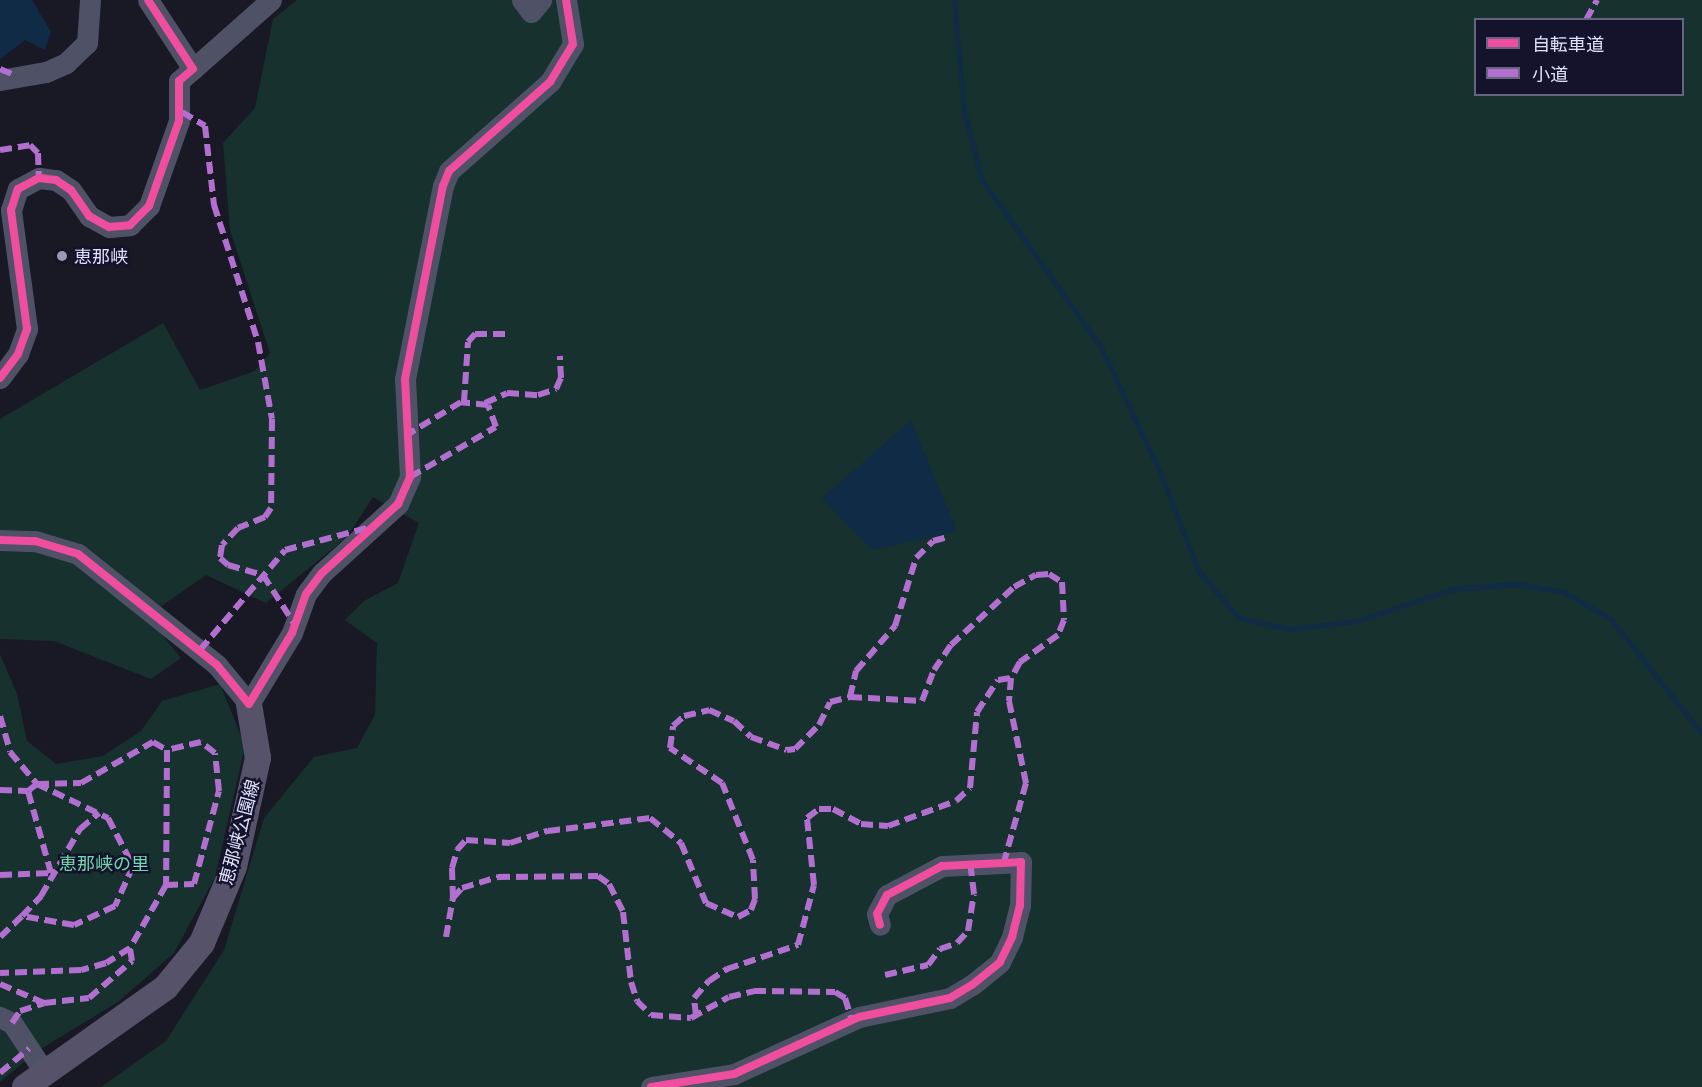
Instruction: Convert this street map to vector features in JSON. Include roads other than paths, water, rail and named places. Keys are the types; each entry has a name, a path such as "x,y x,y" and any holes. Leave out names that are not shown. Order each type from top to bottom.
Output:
{"main road":[{"name":"恵那峡公園線","path":"34,1079 166,987 202,944 234,867 258,758 249,704"}],"street":[{"path":"0,80 46,72 66,63 87,43 90,0"},
{"path":"148,0 193,69"},
{"path":"0,378 18,354 27,329 11,210 18,189 39,178 56,180 98,222 119,228 137,220 149,206 179,121 179,81 271,0"},
{"path":"522,0 531,12 541,0"},
{"path":"0,540 35,541 78,554 217,665 249,704 292,633 306,594 322,573 398,504 410,477 405,379 443,186 449,171 550,82 573,44 566,0"},
{"path":"651,1087 734,1074 859,1017 950,998 972,985 1000,962 1012,937 1020,906 1021,862 942,866 887,895 877,914 880,925"},
{"path":"0,1017 12,1023 34,1079"}],"water":[{"path":"0,0 32,0 51,32 45,50 25,40 0,59"},
{"path":"911,421 957,531 872,550 822,498"}],"waterway":[{"path":"954,0 964,111 982,180 1102,349 1159,470 1199,572 1239,618 1290,629 1356,621 1453,589 1515,584 1564,592 1611,619 1702,734"}],"place":[{"name":"恵那峡","path":"62,256"}],"park label":[{"name":"恵那峡の里","path":"104,863"}]}
